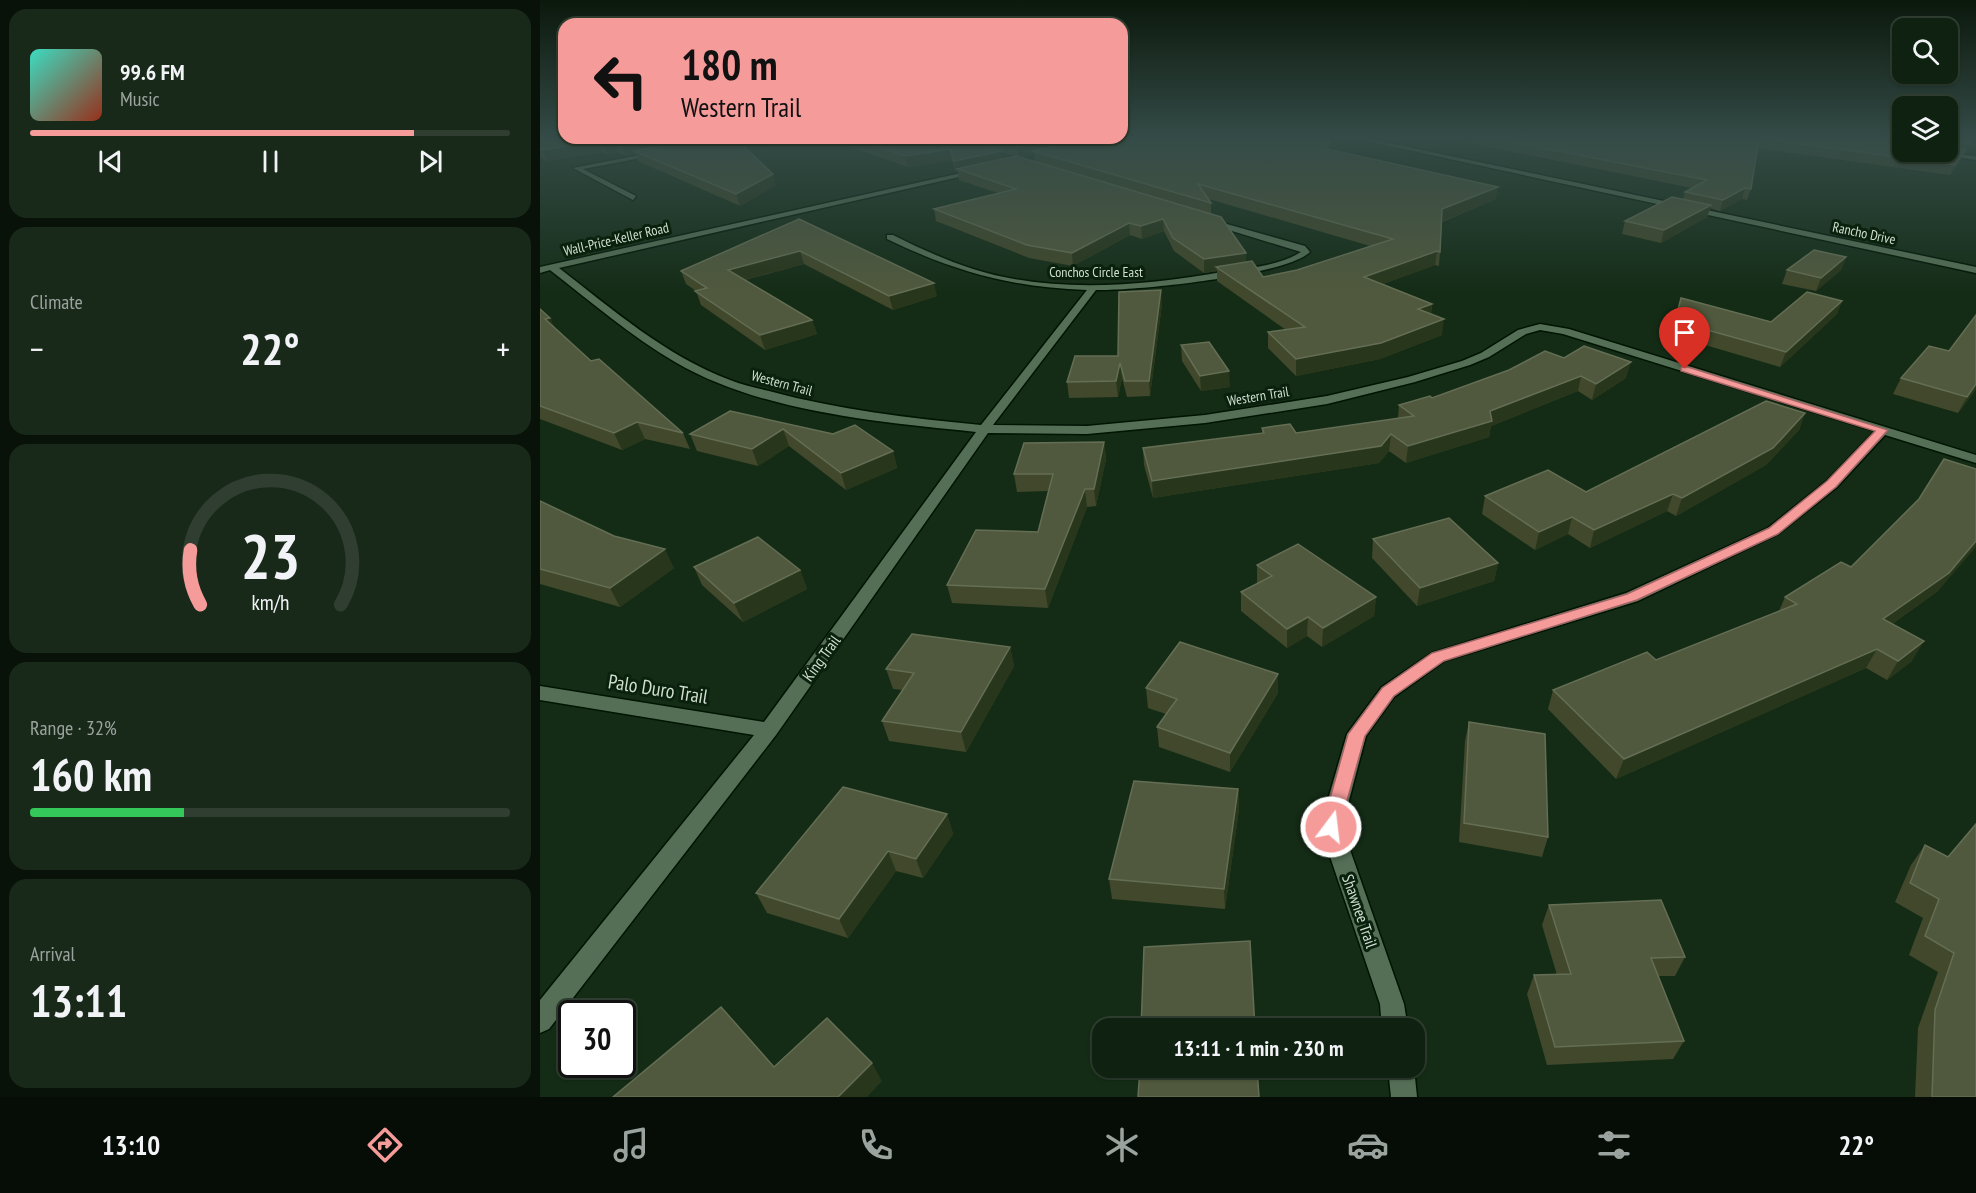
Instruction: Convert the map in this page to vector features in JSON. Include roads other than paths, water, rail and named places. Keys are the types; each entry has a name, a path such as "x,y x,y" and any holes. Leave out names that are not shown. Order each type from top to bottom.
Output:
{"street":[{"path":"618,190 633,198"},
{"name":"Wall-Price-Keller Road","path":"545,269 894,190"},
{"name":"Rancho Drive","path":"1601,190 1976,270"},
{"name":"Conchos Circle East","path":"890,237 947,263 991,278 1045,286 1093,288 1207,278 1290,260 1306,252 1302,248 1200,218"},
{"name":"Western Trail","path":"545,269 679,360 726,383 814,407 914,422 984,429 1087,430 1205,419 1327,400 1411,380 1466,363 1485,355 1522,332 1540,327 1565,331 1976,459"},
{"name":"King Trail","path":"540,1020 769,730 984,429 1093,288"},
{"name":"Shawnee Trail","path":"1394,1018 1392,1004 1331,827 1357,734 1388,692 1438,657 1632,597 1773,531 1832,484 1882,430"},
{"name":"Palo Duro Trail","path":"540,693 769,730"},
{"path":"1402,1078 1404,1097"}]}
